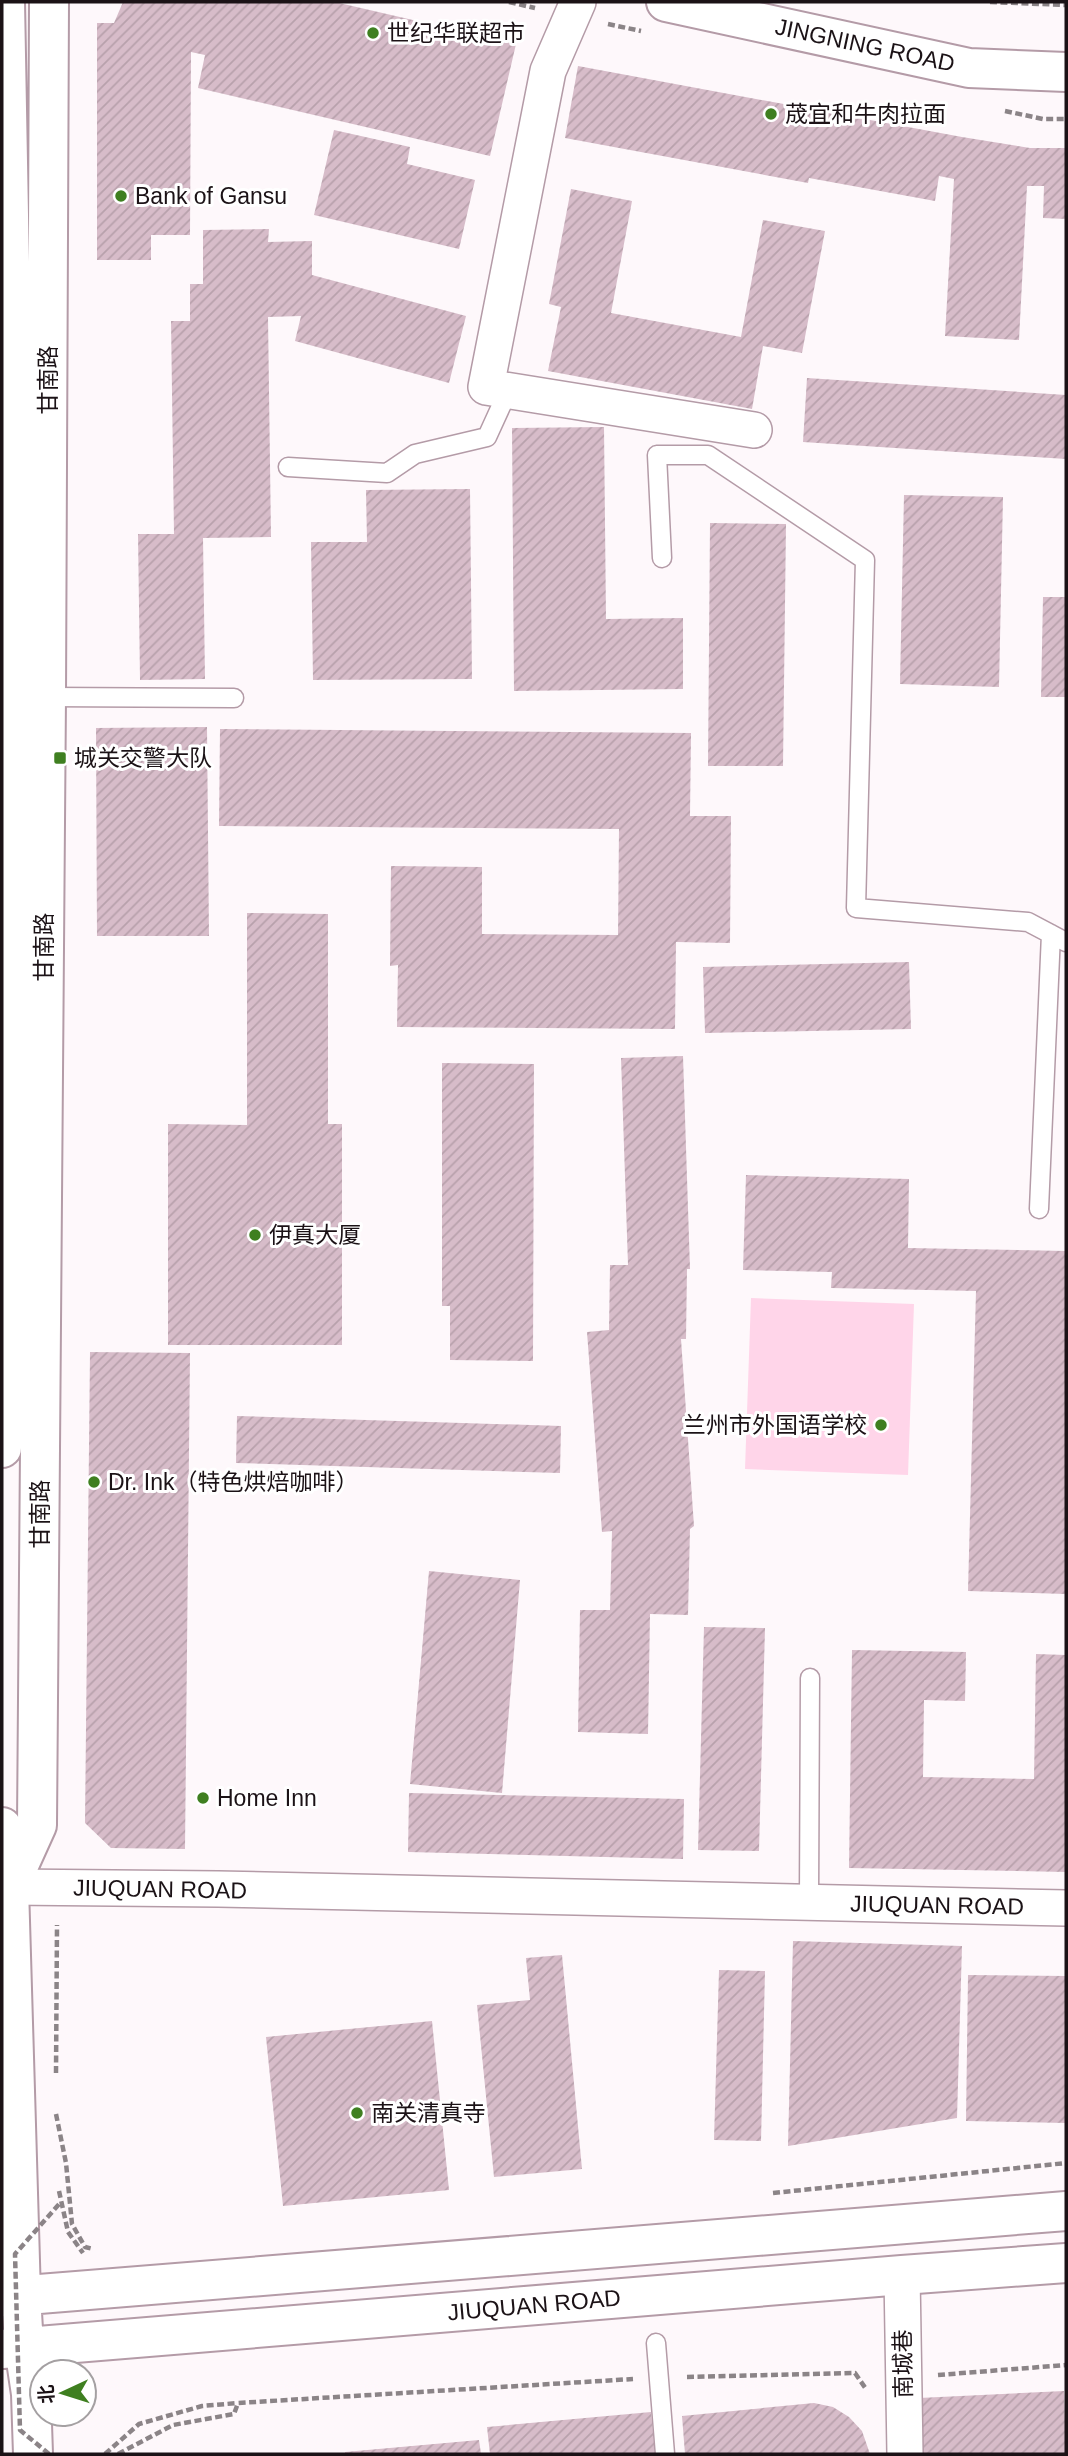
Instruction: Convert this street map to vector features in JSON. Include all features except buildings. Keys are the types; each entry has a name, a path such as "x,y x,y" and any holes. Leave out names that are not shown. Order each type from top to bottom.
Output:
{"street":[{"name":"甘南路","path":"2,1448 14,481 5,2"},
{"name":"甘南路","path":"9,1887 37,1825 49,2"},
{"path":"578,2 548,71 486,387 754,430"},
{"name":"JINGNING ROAD","path":"666,2 969,68 1066,72"},
{"name":"甘南路","path":"2,1827 9,1887 13,2348 31,2394 33,2454"},
{"name":"JIUQUAN ROAD","path":"9,1887 218,1889 1066,1908"},
{"path":"12,2296 1066,2211"},
{"name":"JIUQUAN ROAD","path":"13,2348 1066,2263"},
{"name":"南城巷","path":"902,2275 905,2454"}],"lane":[{"path":"288,467 387,473 415,454 486,437 508,391"},
{"path":"662,558 657,455 708,455 865,560 856,908 1028,922 1058,938 1039,1209"},
{"path":"46,697 234,698"},
{"path":"808,1902 810,1678"},
{"path":"656,2343 664,2454"}],"path":[{"path":"990,2 1066,5"},
{"path":"56,2110 66,2163 72,2224 85,2247 96,2250"},
{"path":"763,2194 1066,2163"},
{"path":"49,2454 20,2430 15,2254 61,2202 68,2232 85,2255"},
{"path":"928,2376 1066,2365"},
{"path":"105,2454 139,2424 202,2406 658,2378 855,2373 867,2392"},
{"path":"118,2454 173,2425 234,2414 239,2403"}],"shaded area":[{"path":"751,1298 914,1304 908,1475 745,1469"}],"place":[{"name":"世纪华联超市","path":"373,33"},
{"name":"荿宜和牛肉拉面","path":"771,114"},
{"name":"Bank of Gansu","path":"121,196"},
{"name":"城关交警大队","path":"60,758"},
{"name":"伊真大厦","path":"255,1235"},
{"name":"兰州市外国语学校","path":"881,1425"},
{"name":"Dr. Ink（特色烘焙咖啡）","path":"94,1482"},
{"name":"Home Inn","path":"203,1798"},
{"name":"南关清真寺","path":"357,2113"}]}
